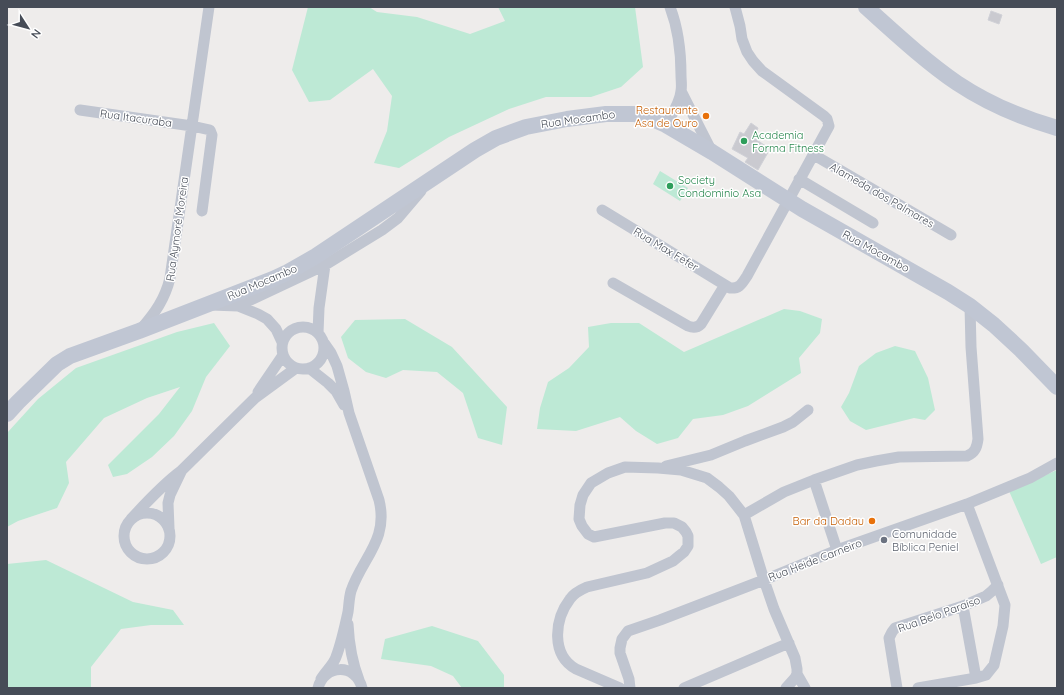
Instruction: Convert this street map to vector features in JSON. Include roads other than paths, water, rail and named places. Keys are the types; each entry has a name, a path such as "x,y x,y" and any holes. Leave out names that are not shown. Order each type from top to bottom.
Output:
{"main road":[{"path":"866,7 892,31 958,83 979,96 1007,110 1057,128"},
{"path":"881,7 942,59 979,84 1008,101 1057,117"},
{"name":"Rua Mocambo","path":"139,330 273,279 295,268 316,256 475,150 496,138 526,126 606,114 634,114 666,125 712,152 788,201 970,306 994,325 1021,350 1057,387"},
{"name":"Rua Aymoré Moreira","path":"7,414 12,402 57,364 70,356 139,330"}],"street":[{"name":"Rua Aymoré Moreira","path":"139,330 153,315 168,288 209,7"},
{"path":"666,125 678,102 682,90 679,43 674,18 670,7"},
{"path":"613,283 688,326 694,328 699,326 728,286 735,288 739,286 747,276 829,126 827,119 762,71 753,61 742,40 735,7"},
{"path":"682,90 712,152"},
{"name":"Rua Itacuraba","path":"80,110 192,126 210,130 212,135 202,211"},
{"name":"Alameda dos Palmares","path":"814,155 951,235"},
{"path":"799,179 873,223"},
{"path":"238,306 325,265 382,230 398,218 430,181"},
{"name":"Rua Max Fefer","path":"602,210 728,286"},
{"path":"318,333 319,308 325,265"},
{"path":"206,305 238,306 267,319 276,329 282,342 283,355 290,365 296,368 309,368 320,361 323,355 324,343"},
{"path":"744,515 784,492 857,465 899,457 966,456 974,451 977,448 978,439 970,306"},
{"path":"282,342 289,331 301,326 307,327 318,333 331,353 337,366 348,412 381,508 381,524 378,539 356,579 351,592 348,612 337,655 319,684"},
{"path":"255,398 283,355"},
{"path":"181,471 170,495 168,504 169,544 160,556 153,559 138,558 126,547 124,532 126,525 155,492 181,471 255,398 296,368"},
{"path":"309,368 336,391 348,412"},
{"path":"658,468 711,455 783,427 793,422 808,410"},
{"name":"Rua Heide Carneiro","path":"630,688 629,678 620,653 622,639 628,631 764,580 837,550 967,504 1030,478 1057,463"},
{"path":"620,688 570,666 560,652 558,623 570,600 578,591 587,587 647,573 673,561 684,552 688,546 688,536 686,532 682,527 674,523 665,523 594,537 585,531 579,519 580,505 583,495 591,483 625,467 681,470 707,478 730,496 744,515 764,580 795,658 797,674 805,688"},
{"path":"814,480 837,550"},
{"path":"918,688 986,675 994,665 1003,626 1005,605 967,504"},
{"path":"131,519 138,514 153,513 160,516 169,528"},
{"name":"Rua Belo Paraíso","path":"897,688 889,638 895,628 963,606 986,596 998,585"},
{"path":"963,606 976,678"},
{"path":"348,612 349,641 355,668 361,684"},
{"path":"684,688 789,643"},
{"path":"319,684 326,674 333,670 341,669 355,674 361,684"},
{"path":"786,688 797,674"}],"place":[{"name":"Restaurante Asa de Ouro","path":"706,116"},
{"name":"Academia Forma Fitness","path":"744,141"},
{"name":"Society Condominio Asa","path":"670,186"},
{"name":"Bar da Dadau","path":"872,521"},
{"name":"Comunidade Bíblica Peniel","path":"884,540"}]}
